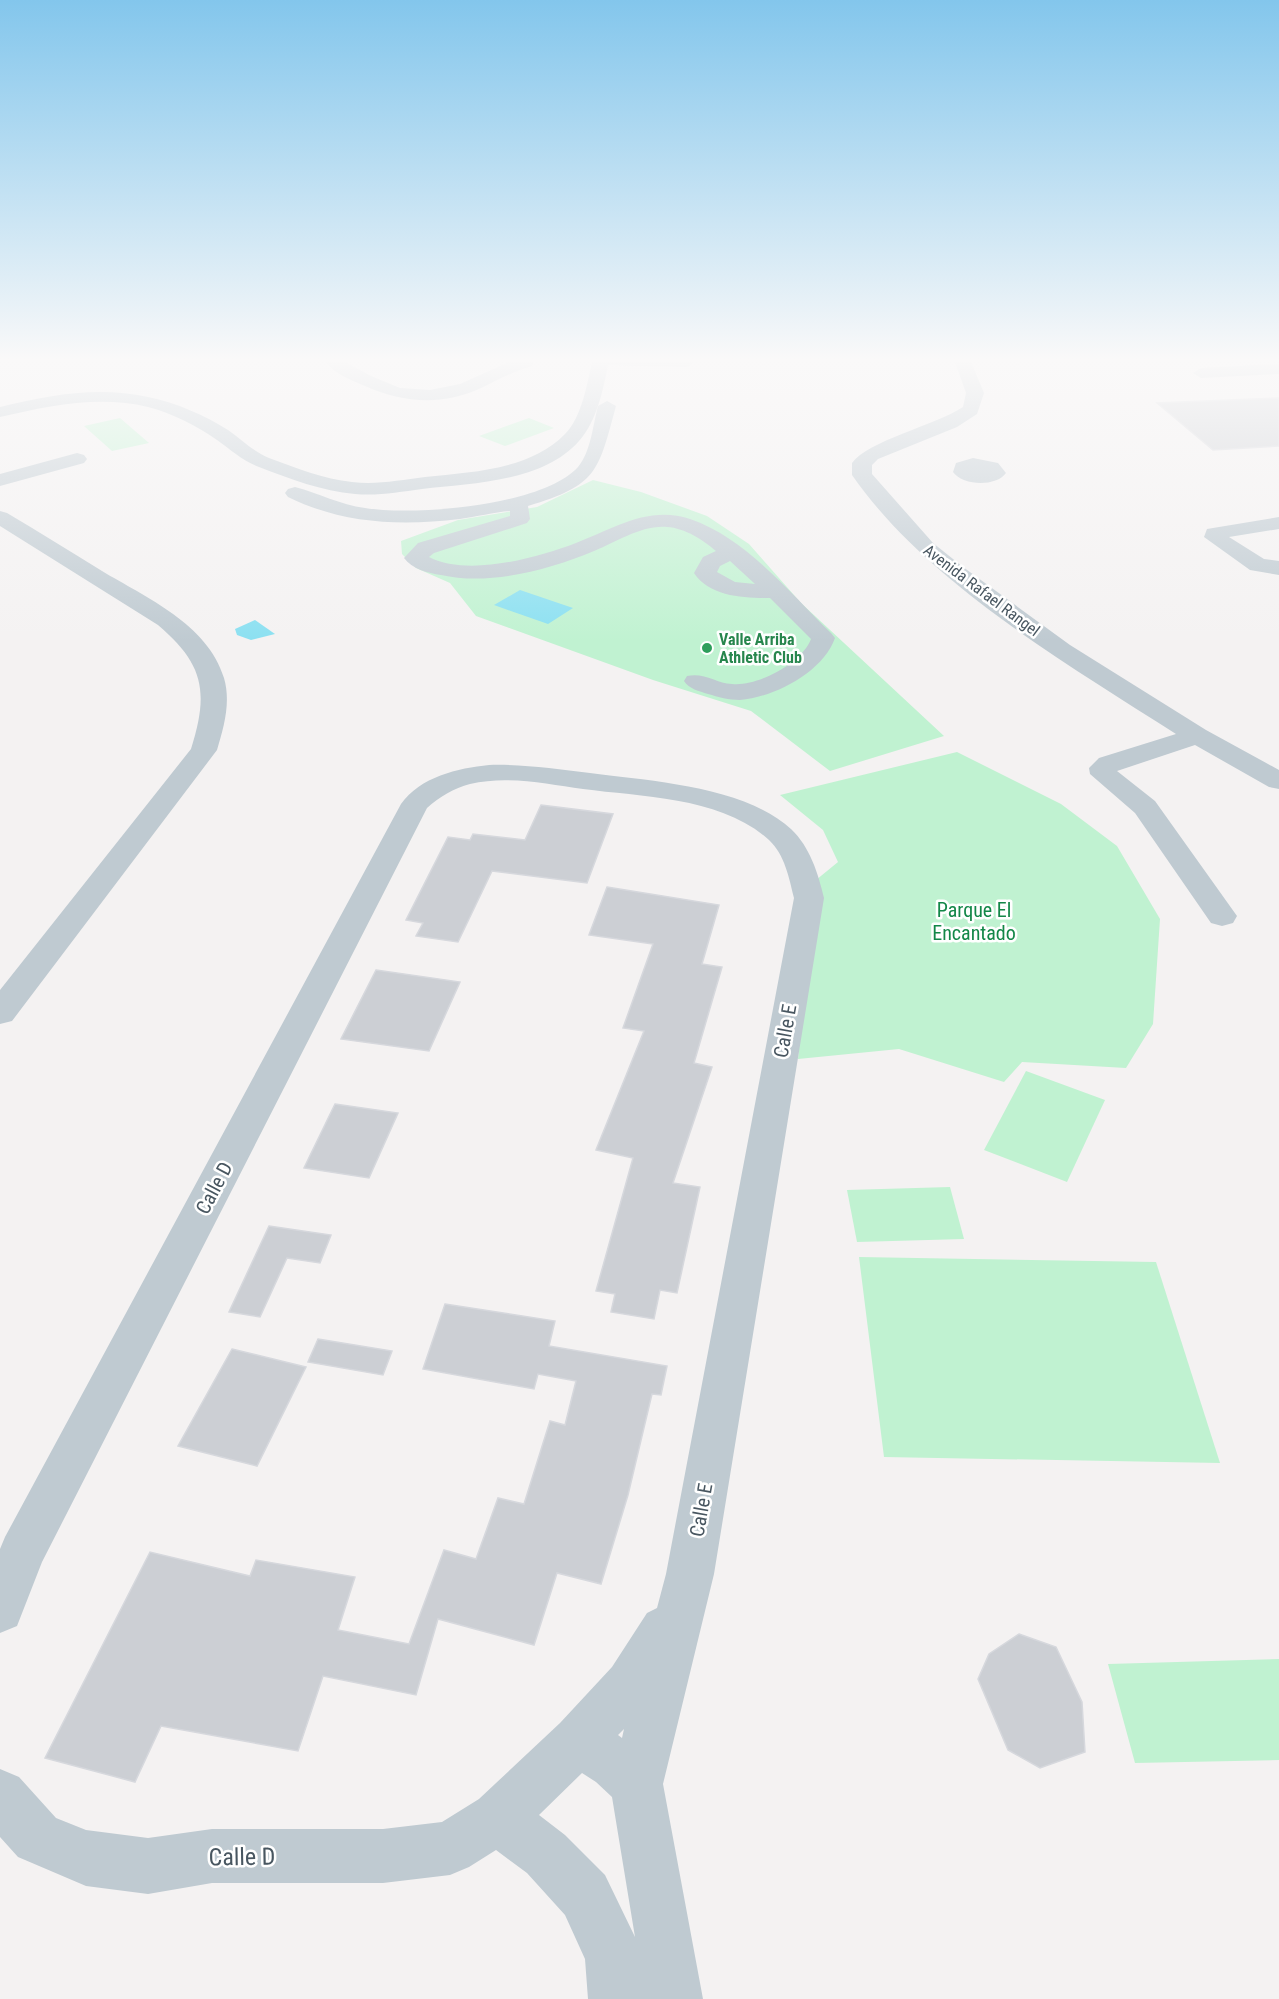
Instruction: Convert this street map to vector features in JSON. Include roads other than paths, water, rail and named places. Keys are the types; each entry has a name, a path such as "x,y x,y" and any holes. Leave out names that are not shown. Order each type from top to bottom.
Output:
{"street":[{"path":"251,455 292,492 312,502 387,517 415,516 523,501 564,485 585,471 590,455"},
{"path":"258,460 330,484 371,489 497,473 545,455"},
{"name":"Avenida Rafael Rangel","path":"870,455 862,464 862,475 906,528 955,572 1062,650 1197,736 1279,781"},
{"path":"0,480 77,459"},
{"path":"497,473 527,476 542,488 523,501 520,519 426,548 415,558 426,567 444,571 471,572 521,566 584,548 626,527 648,522 679,522 717,540 823,638 817,651 780,680 742,692 726,692 696,681"},
{"path":"415,516 406,501 409,493 447,481"},
{"path":"0,517 185,634 198,648 215,689 215,711 204,750 0,1013"},
{"path":"1279,523 1214,533 1215,537 1258,565 1279,568"},
{"path":"730,552 711,562 705,573 715,583 742,591 774,591"},
{"path":"1197,736 1109,764 1103,768 1104,774 1145,807 1221,916"},
{"name":"Calle E","path":"447,782 468,776 511,773 687,796 752,816 771,827 788,841 803,871 809,898 690,1574 636,1784"},
{"name":"Calle D","path":"0,1609 22,1553 415,804 428,791 447,782"},
{"name":"Calle E","path":"578,1741 630,1685 658,1644 690,1574"},
{"path":"578,1741 615,1763 636,1784 674,1999"},
{"name":"Calle D","path":"0,1796 37,1838 86,1858 148,1866 212,1856 383,1856 450,1848 498,1818 578,1741"},
{"path":"498,1818 546,1854 585,1895 614,1957 617,1999"}],"water":[{"path":"520,590 573,608 548,624 494,605"},
{"path":"255,620 275,634 251,640 237,635 235,629"}],"place":[{"name":"Valle Arriba Athletic Club","path":"707,648"}],"park label":[{"name":"Parque El Encantado","path":"974,922"}]}
